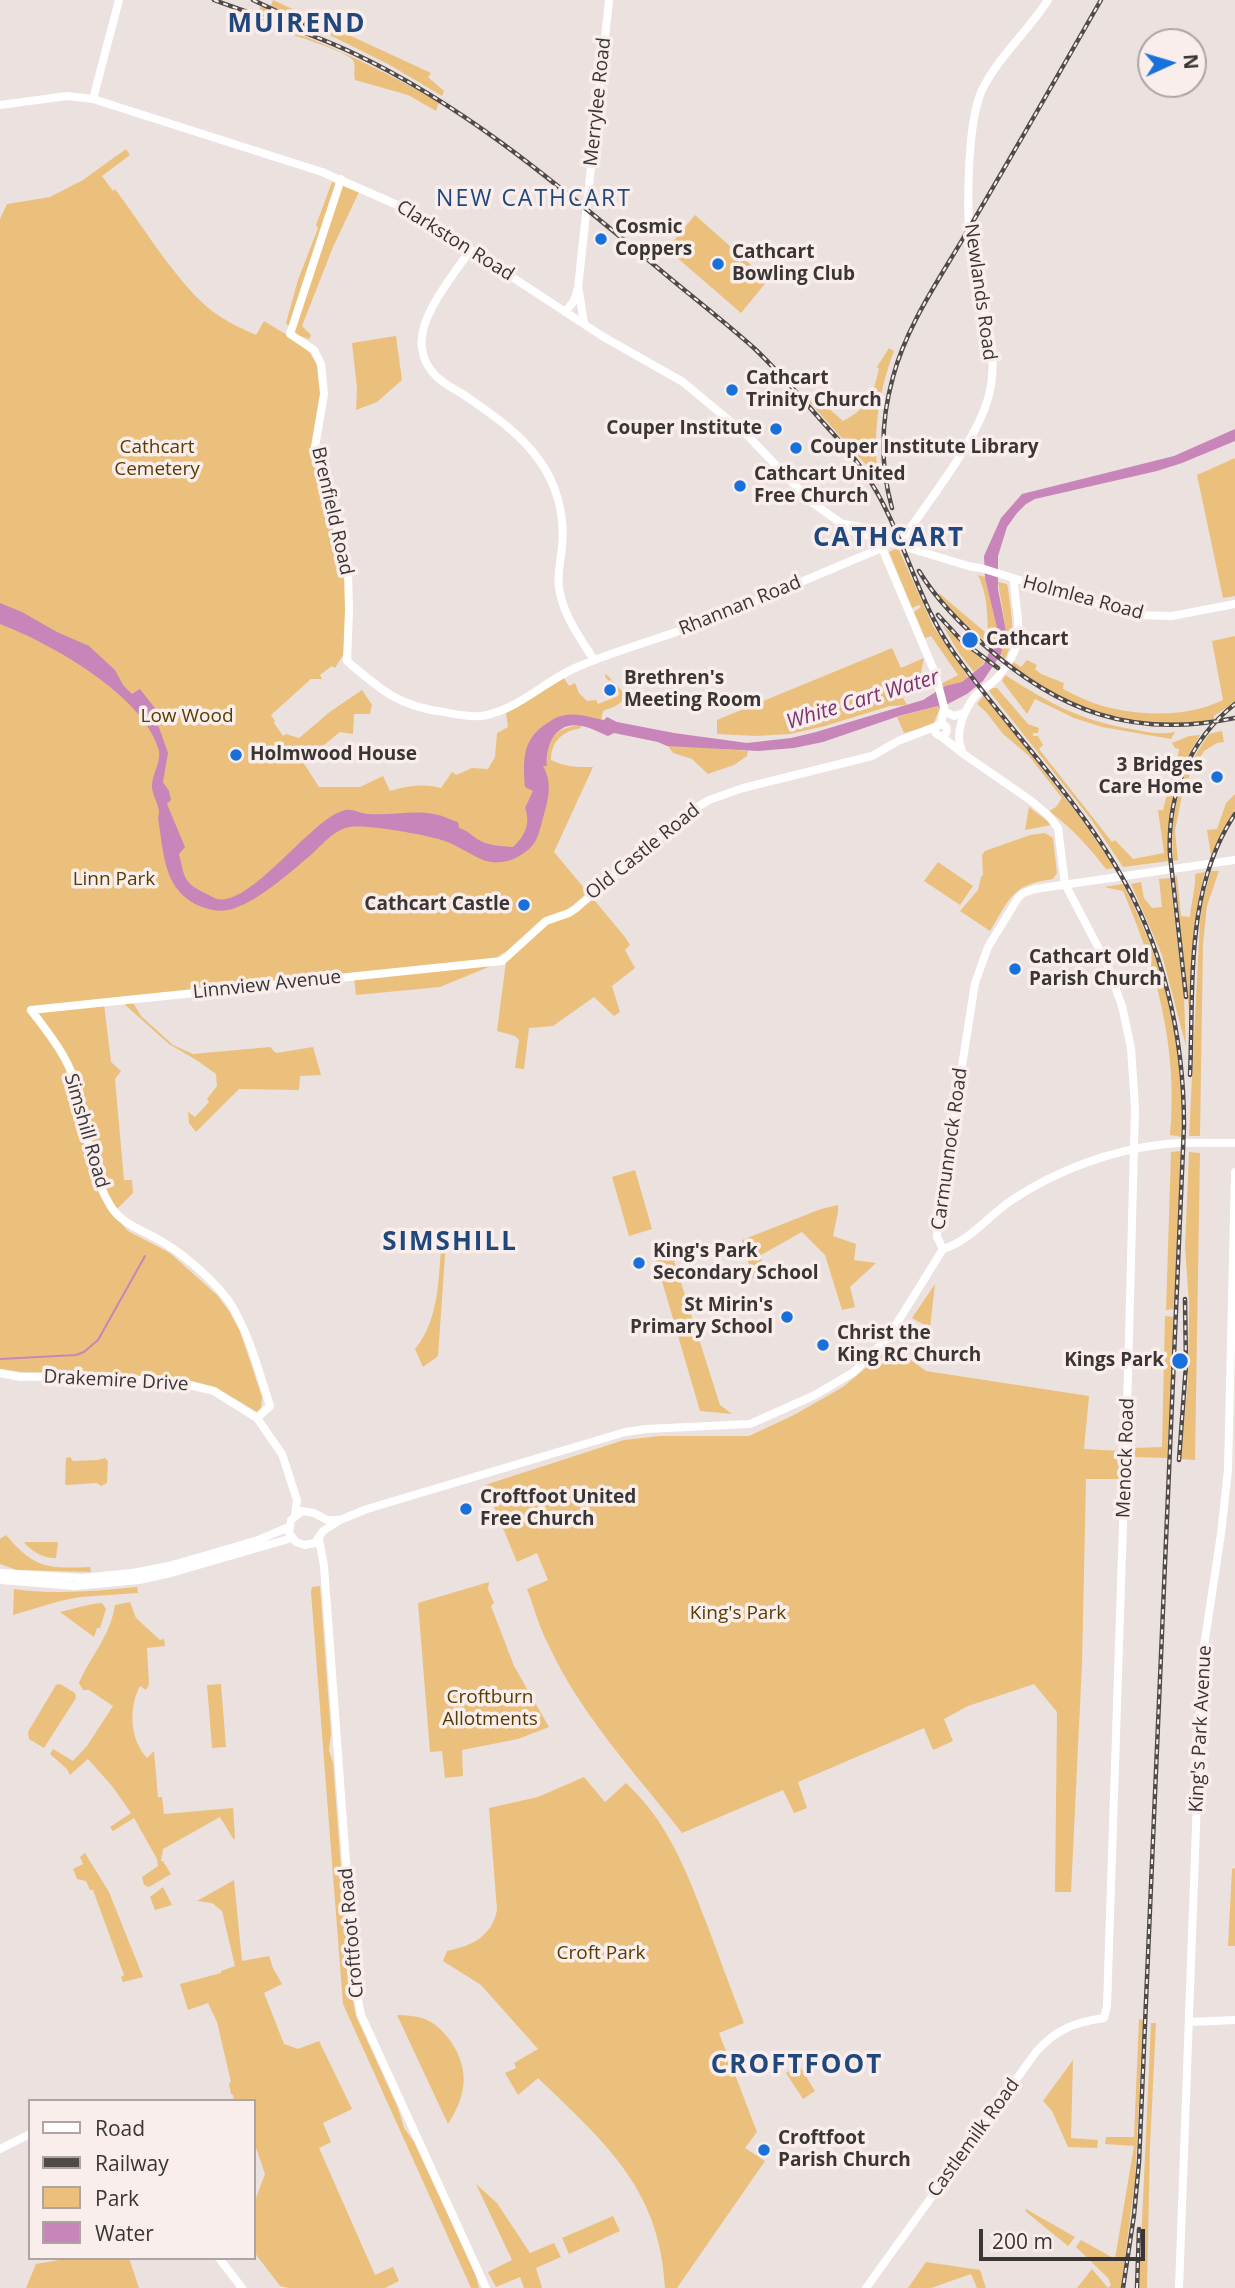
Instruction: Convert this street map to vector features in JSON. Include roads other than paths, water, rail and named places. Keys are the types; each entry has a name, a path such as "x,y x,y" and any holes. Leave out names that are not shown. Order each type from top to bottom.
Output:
{"street":[{"path":"93,99 119,0"},
{"name":"Merrylee Road","path":"584,324 579,291 608,0"},
{"name":"Newlands Road","path":"902,540 968,442 980,421 989,396 992,374 990,330 974,271 970,238 969,172 974,116 978,99 987,82 1048,0"},
{"name":"Clarkston Road","path":"0,105 67,96 93,99 341,179 395,204 584,324 691,388 749,437 810,501 852,531 883,544 976,565"},
{"name":"Brenfield Road","path":"341,179 290,334 314,350 321,364 324,394 315,447 348,570 347,661"},
{"path":"470,250 428,316 421,333 424,358 440,379 518,435 543,465 561,513 560,594 569,619 595,660"},
{"name":"Merrylee Road","path":"568,314 579,291"},
{"name":"Clarkston Road","path":"844,524 861,527 976,565"},
{"name":"Clarkston Road","path":"883,544 902,540"},
{"path":"883,544 938,684 944,709 942,731 961,752"},
{"name":"Rhannan Road","path":"347,661 381,690 409,704 433,711 480,716 508,708 563,673 693,626 883,544"},
{"name":"Holmlea Road","path":"976,565 1101,606 1144,616 1172,616 1235,604"},
{"name":"Old Castle Road","path":"961,752 959,729 966,710 976,695 1000,674 1014,651 1018,630 1009,577"},
{"path":"944,709 954,716 966,710"},
{"name":"Old Castle Road","path":"502,961 546,921 569,913 701,804 743,788 872,756 919,733 942,731 966,710"},
{"name":"Menock Road","path":"961,752 1030,800 1048,815 1058,828 1065,884 1103,955 1118,992 1126,1021 1134,1082 1125,1492 1107,2006 1104,2018"},
{"name":"Carmunnock Road","path":"318,1538 340,1520 367,1509 625,1432 750,1424 815,1395 854,1372 889,1336 943,1249 937,1237 938,1219 962,1059 979,970 988,947 1023,894 1065,884 1235,860"},
{"name":"Linnview Avenue","path":"31,1010 502,961"},
{"name":"Simshill Road","path":"31,1010 56,1042 74,1079 91,1159 103,1194 112,1209 137,1228 167,1244 204,1275 230,1304 248,1339 270,1406 257,1418"},
{"path":"943,1249 959,1242 995,1212 1035,1186 1077,1166 1133,1150 1175,1143 1235,1143"},
{"name":"King's Park Avenue","path":"1179,2288 1201,1691 1228,1469 1235,1172"},
{"name":"Drakemire Drive","path":"0,1373 20,1377 74,1376 190,1384 214,1391 257,1418 282,1454 297,1500 295,1514"},
{"name":"Drakemire Drive","path":"297,1500 308,1511"},
{"path":"320,1518 318,1538 296,1542 292,1538 289,1527 295,1514 308,1511 320,1518 340,1520"},
{"path":"0,1573 82,1578 132,1573 169,1566 258,1540 289,1527"},
{"path":"0,1580 75,1586 139,1580 292,1538"},
{"name":"Croftfoot Road","path":"318,1538 354,1963 361,2015 486,2288"},
{"name":"Castlemilk Road","path":"866,2288 1044,2043 1070,2025 1104,2018"},
{"path":"1190,2022 1235,2020"},
{"path":"0,2149 28,2135"},
{"path":"221,2260 242,2288"}],"water":[{"path":"1235,429 1235,441 1182,463 1035,499 1026,504 1007,527 998,556 998,589 1006,631 1001,654 983,681 967,694 940,708 938,706 899,716 823,742 758,751 667,746 614,733 608,736 572,725 559,731 550,743 547,766 543,766 548,780 546,808 535,842 518,857 504,862 490,862 450,843 412,833 350,827 334,834 261,895 225,911 202,907 189,900 173,882 164,858 159,810 152,788 159,751 150,731 135,711 116,692 69,658 0,624 0,603 89,646 115,670 123,685 132,694 140,689 158,712 155,716 168,753 163,782 171,800 167,804 185,847 179,854 184,874 189,883 214,898 231,898 263,877 313,830 346,810 368,814 429,813 458,822 459,828 483,842 513,847 526,829 525,808 533,791 525,787 524,759 528,744 538,730 560,716 575,715 604,720 607,717 617,722 674,733 747,743 816,732 923,700 945,686 962,682 984,664 998,632 985,578 984,556 1001,518 1022,494 1174,456"}],"waterway":[{"path":"0,1359 76,1355 84,1352 98,1340 145,1256"}],"railway":[{"path":"214,0 336,45 437,99 516,153 755,349 788,383 864,472 889,516 940,631 974,680 1097,837 1132,895 1146,926 1168,991 1175,1024 1184,1126 1139,2162 1123,2288"},
{"path":"253,0 306,25"},
{"path":"892,508 885,475 884,426 889,393 899,357 926,301 1101,0"},
{"path":"919,571 948,610 983,644 1040,687 1070,703 1131,722 1198,724 1235,718"},
{"path":"938,615 962,641 998,668"},
{"path":"1186,997 1170,855 1172,812 1177,791 1193,752 1205,735 1235,704"},
{"path":"1190,1075 1193,975 1199,907 1207,875 1235,814"},
{"path":"1179,1460 1186,1365 1185,1299"},
{"path":"1137,2288 1139,2229"}],"place":[{"name":"Cosmic Coppers","path":"601,239"},
{"name":"Cathcart Bowling Club","path":"718,264"},
{"name":"Cathcart Trinity Church","path":"732,390"},
{"name":"Couper Institute","path":"776,429"},
{"name":"Couper Institute Library","path":"796,448"},
{"name":"Cathcart United Free Church","path":"740,486"},
{"name":"Cathcart","path":"970,640"},
{"name":"Brethren's Meeting Room","path":"610,690"},
{"name":"Holmwood House","path":"236,755"},
{"name":"3 Bridges Care Home","path":"1217,777"},
{"name":"Cathcart Castle","path":"524,905"},
{"name":"Cathcart Old Parish Church","path":"1015,969"},
{"name":"King's Park Secondary School","path":"639,1263"},
{"name":"St Mirin's Primary School","path":"787,1317"},
{"name":"Christ the King RC Church","path":"823,1345"},
{"name":"Kings Park","path":"1180,1361"},
{"name":"Croftfoot United Free Church","path":"466,1509"},
{"name":"Croftfoot Parish Church","path":"764,2150"}],"district":[{"name":"MUIREND","path":"297,25"},
{"name":"NEW CATHCART","path":"534,199"},
{"name":"CATHCART","path":"889,539"},
{"name":"SIMSHILL","path":"450,1243"},
{"name":"CROFTFOOT","path":"797,2066"}],"park label":[{"name":"Cathcart Cemetery","path":"157,459"},
{"name":"Low Wood","path":"187,717"},
{"name":"Linn Park","path":"114,880"},
{"name":"King's Park","path":"738,1614"},
{"name":"Croftburn Allotments","path":"490,1709"},
{"name":"Croft Park","path":"601,1954"}],"water label":[{"name":"White Cart Water","path":"863,700"}]}
